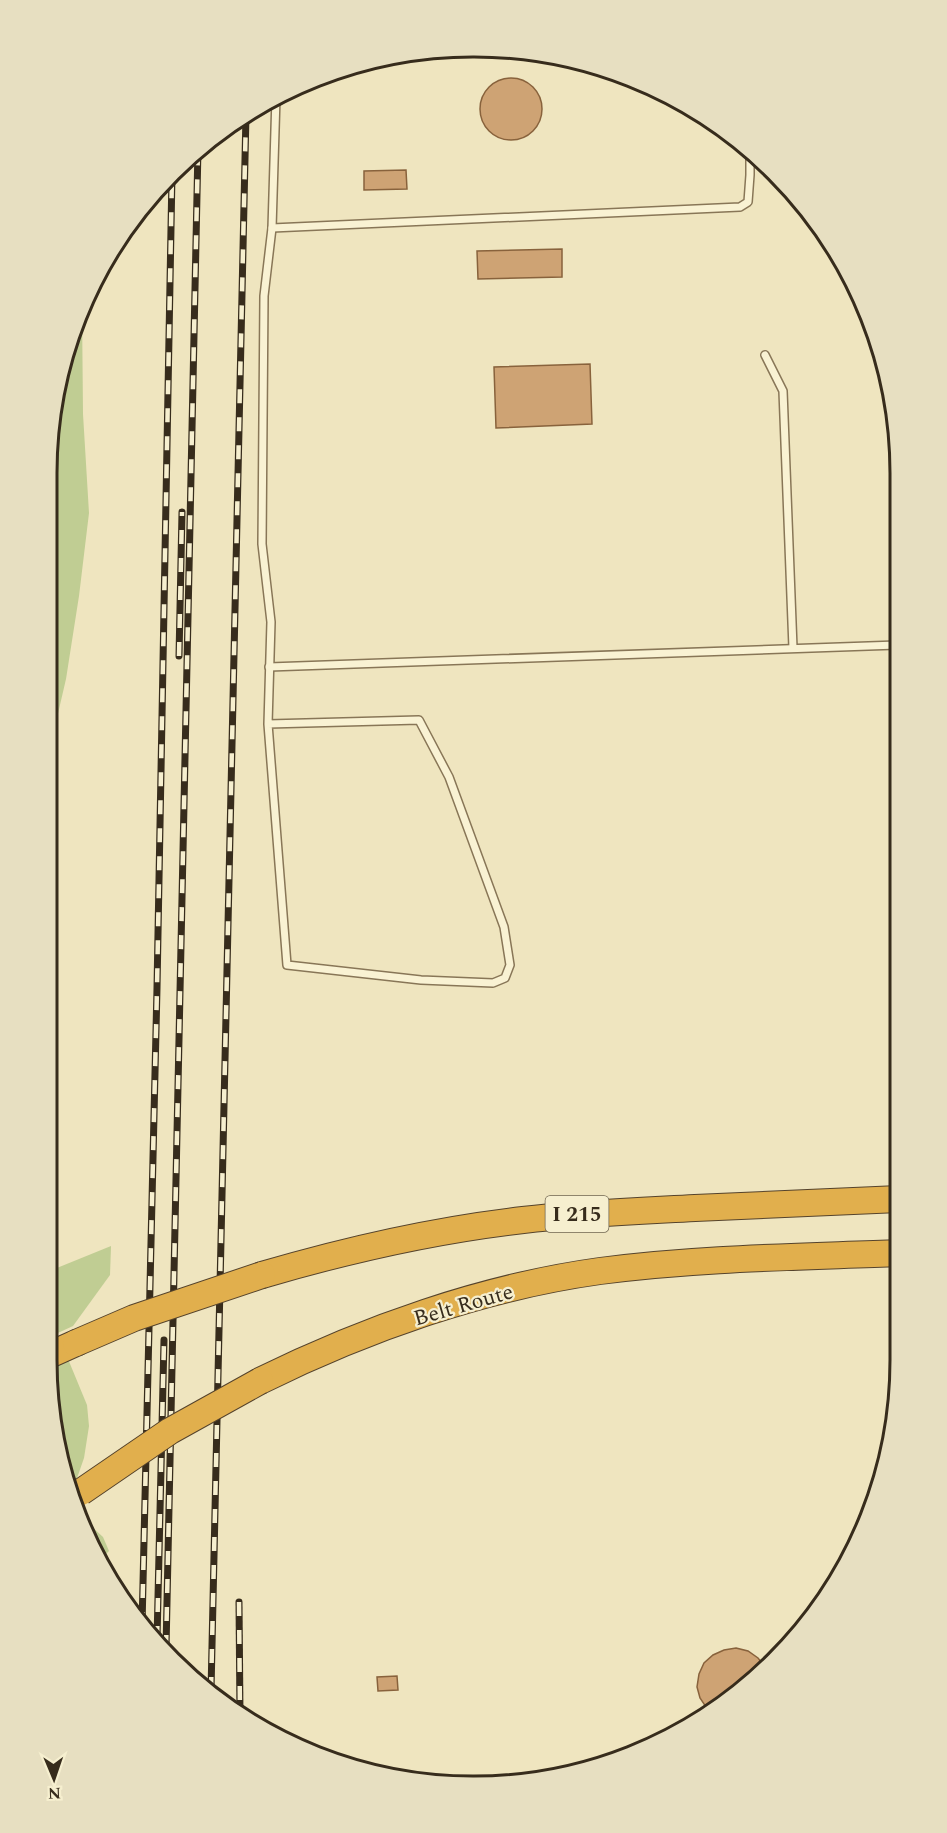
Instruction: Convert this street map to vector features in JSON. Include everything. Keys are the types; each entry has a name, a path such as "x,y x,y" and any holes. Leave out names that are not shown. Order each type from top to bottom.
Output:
{"highway":[{"name":"I 215","path":"57,1351 134,1318 262,1275 372,1246 446,1231 522,1220 600,1213 890,1198"},
{"name":"Belt Route","path":"79,1494 170,1431 260,1381 328,1349 400,1322 499,1292 609,1270 690,1262 890,1253"}],"lane":[{"path":"268,724 419,720 449,777 504,927 510,965 505,978 493,983 421,980 287,965 268,724 271,622 262,532 264,296 272,228 276,107"},
{"path":"272,228 740,207 748,202 750,162"},
{"path":"765,355 783,391 793,648"},
{"path":"269,667 890,645"}],"green space":[{"path":"82,332 83,414 89,513 66,679 57,718 58,446 65,392"},
{"path":"111,1246 110,1275 73,1326 57,1333 57,1268"},
{"path":"68,1359 87,1405 89,1426 84,1458 75,1481 65,1441 57,1365"},
{"path":"93,1528 103,1537 109,1551 106,1554"}],"building":[{"path":"511,78 523,80 533,87 540,97 542,109 540,121 533,131 523,138 511,140 499,138 489,131 482,121 480,109 482,97 489,87 499,80"},
{"path":"406,170 407,189 364,190 364,171"},
{"path":"562,249 562,277 478,279 477,251"},
{"path":"590,364 592,424 496,428 494,367"},
{"path":"736,1648 748,1651 760,1661 705,1706 697,1687 699,1674 704,1663 713,1655"},
{"path":"397,1676 398,1690 378,1691 377,1677"}],"railway":[{"path":"211,1683 246,125"},
{"path":"166,1641 198,161"},
{"path":"142,1612 172,187"},
{"path":"179,656 182,512"},
{"path":"157,1631 164,1340"},
{"path":"239,1602 240,1704"}]}
